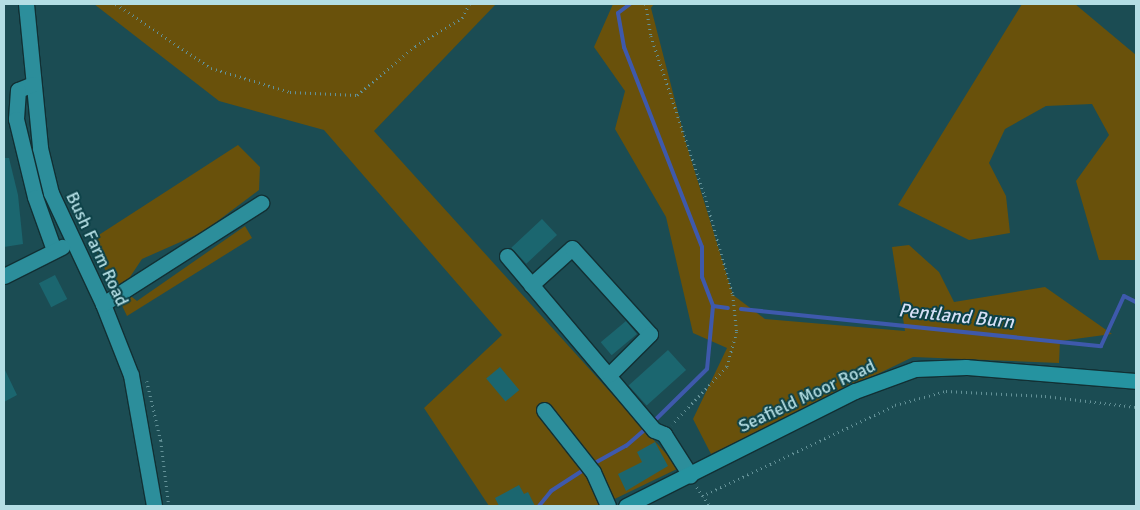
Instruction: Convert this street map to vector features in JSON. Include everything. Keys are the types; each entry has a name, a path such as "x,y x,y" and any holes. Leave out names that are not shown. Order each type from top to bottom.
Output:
{"main road":[{"name":"Seafield Moor Road","path":"626,506 855,391 915,368 966,367 1136,381"}],"street":[{"name":"Bush Farm Road","path":"26,4 40,148 51,193 103,304 131,374 154,506"},
{"path":"33,84 18,90 16,119 34,197 54,250"},
{"path":"103,304 261,203"},
{"path":"4,276 54,250 73,243"},
{"path":"531,285 572,248 650,334 610,374"},
{"path":"506,256 610,374 690,474"},
{"path":"544,410 588,466 608,506"}],"path":[{"path":"116,4 211,68 290,92 358,95 415,46 462,18 469,4"},
{"path":"646,4 651,36 705,196 730,286 737,332 727,367 655,428"},
{"path":"146,380 161,441 169,506"},
{"path":"702,496 895,405 946,391 1045,396 1136,407"},
{"path":"690,474 710,506"}],"shaded area":[{"path":"94,4 496,4 374,131 679,468 600,506 489,506 424,408 502,335 324,130 219,101"},
{"path":"613,4 654,4 651,8 686,143 733,295 765,319 905,331 892,247 909,245 939,272 954,302 1045,287 1112,334 1060,341 1059,363 913,357 711,454 693,419 727,348 693,333 666,217 615,129 625,91 594,47"},
{"path":"1022,4 1075,4 1136,55 1136,260 1099,260 1076,181 1109,135 1092,104 1046,106 1005,129 989,163 1006,196 1010,233 969,240 898,205"},
{"path":"238,145 260,167 259,190 203,232 142,259 122,289 137,301 245,226 252,238 127,316 91,240"}],"building":[{"path":"4,158 9,158 18,195 23,244 4,247"},
{"path":"542,219 557,235 526,264 511,248"},
{"path":"55,275 67,299 51,307 39,283"},
{"path":"626,321 637,334 612,355 601,342"},
{"path":"668,350 686,370 647,406 629,385"},
{"path":"500,367 519,390 505,402 486,379"},
{"path":"4,368 17,395 4,402"},
{"path":"655,442 668,466 626,491 618,474 642,462 637,452"},
{"path":"519,485 524,494 528,492 535,506 499,506 495,498"}],"waterway":[{"path":"630,4 618,13 624,47 702,247 702,277 713,306 707,369 652,423"},
{"name":"Pentland Burn","path":"741,309 1101,346 1124,296 1136,302"},
{"name":"Pentland Burn","path":"713,306 728,308"},
{"path":"593,464 626,446 647,428"},
{"path":"539,506 551,491 585,469"}]}
